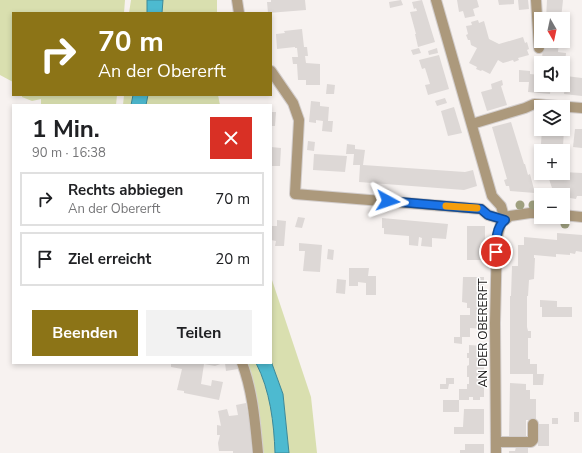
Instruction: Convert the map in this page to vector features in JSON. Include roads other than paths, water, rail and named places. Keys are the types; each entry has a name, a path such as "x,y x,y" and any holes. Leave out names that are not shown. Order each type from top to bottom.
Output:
{"street":[{"path":"237,0 239,12"},
{"path":"436,0 492,196 501,206 505,220"},
{"path":"536,0 537,12"},
{"path":"272,72 293,103 299,120 295,194 481,209 488,215 505,220"},
{"path":"472,124 526,108 534,104 582,108"},
{"path":"481,209 482,204 486,199 492,196"},
{"path":"505,220 516,214 534,213"},
{"path":"570,216 582,217"},
{"name":"AN DER OBERERFT","path":"496,453 496,238 501,223 505,220"},
{"path":"242,364 250,389 258,453"},
{"path":"496,442 531,442 533,440 533,424"}],"water":[{"path":"147,0 163,0 162,12 147,12"},
{"path":"133,96 148,96 146,104 131,104"},
{"path":"256,364 272,364 283,394 289,453 275,453 274,430 268,395"}]}
